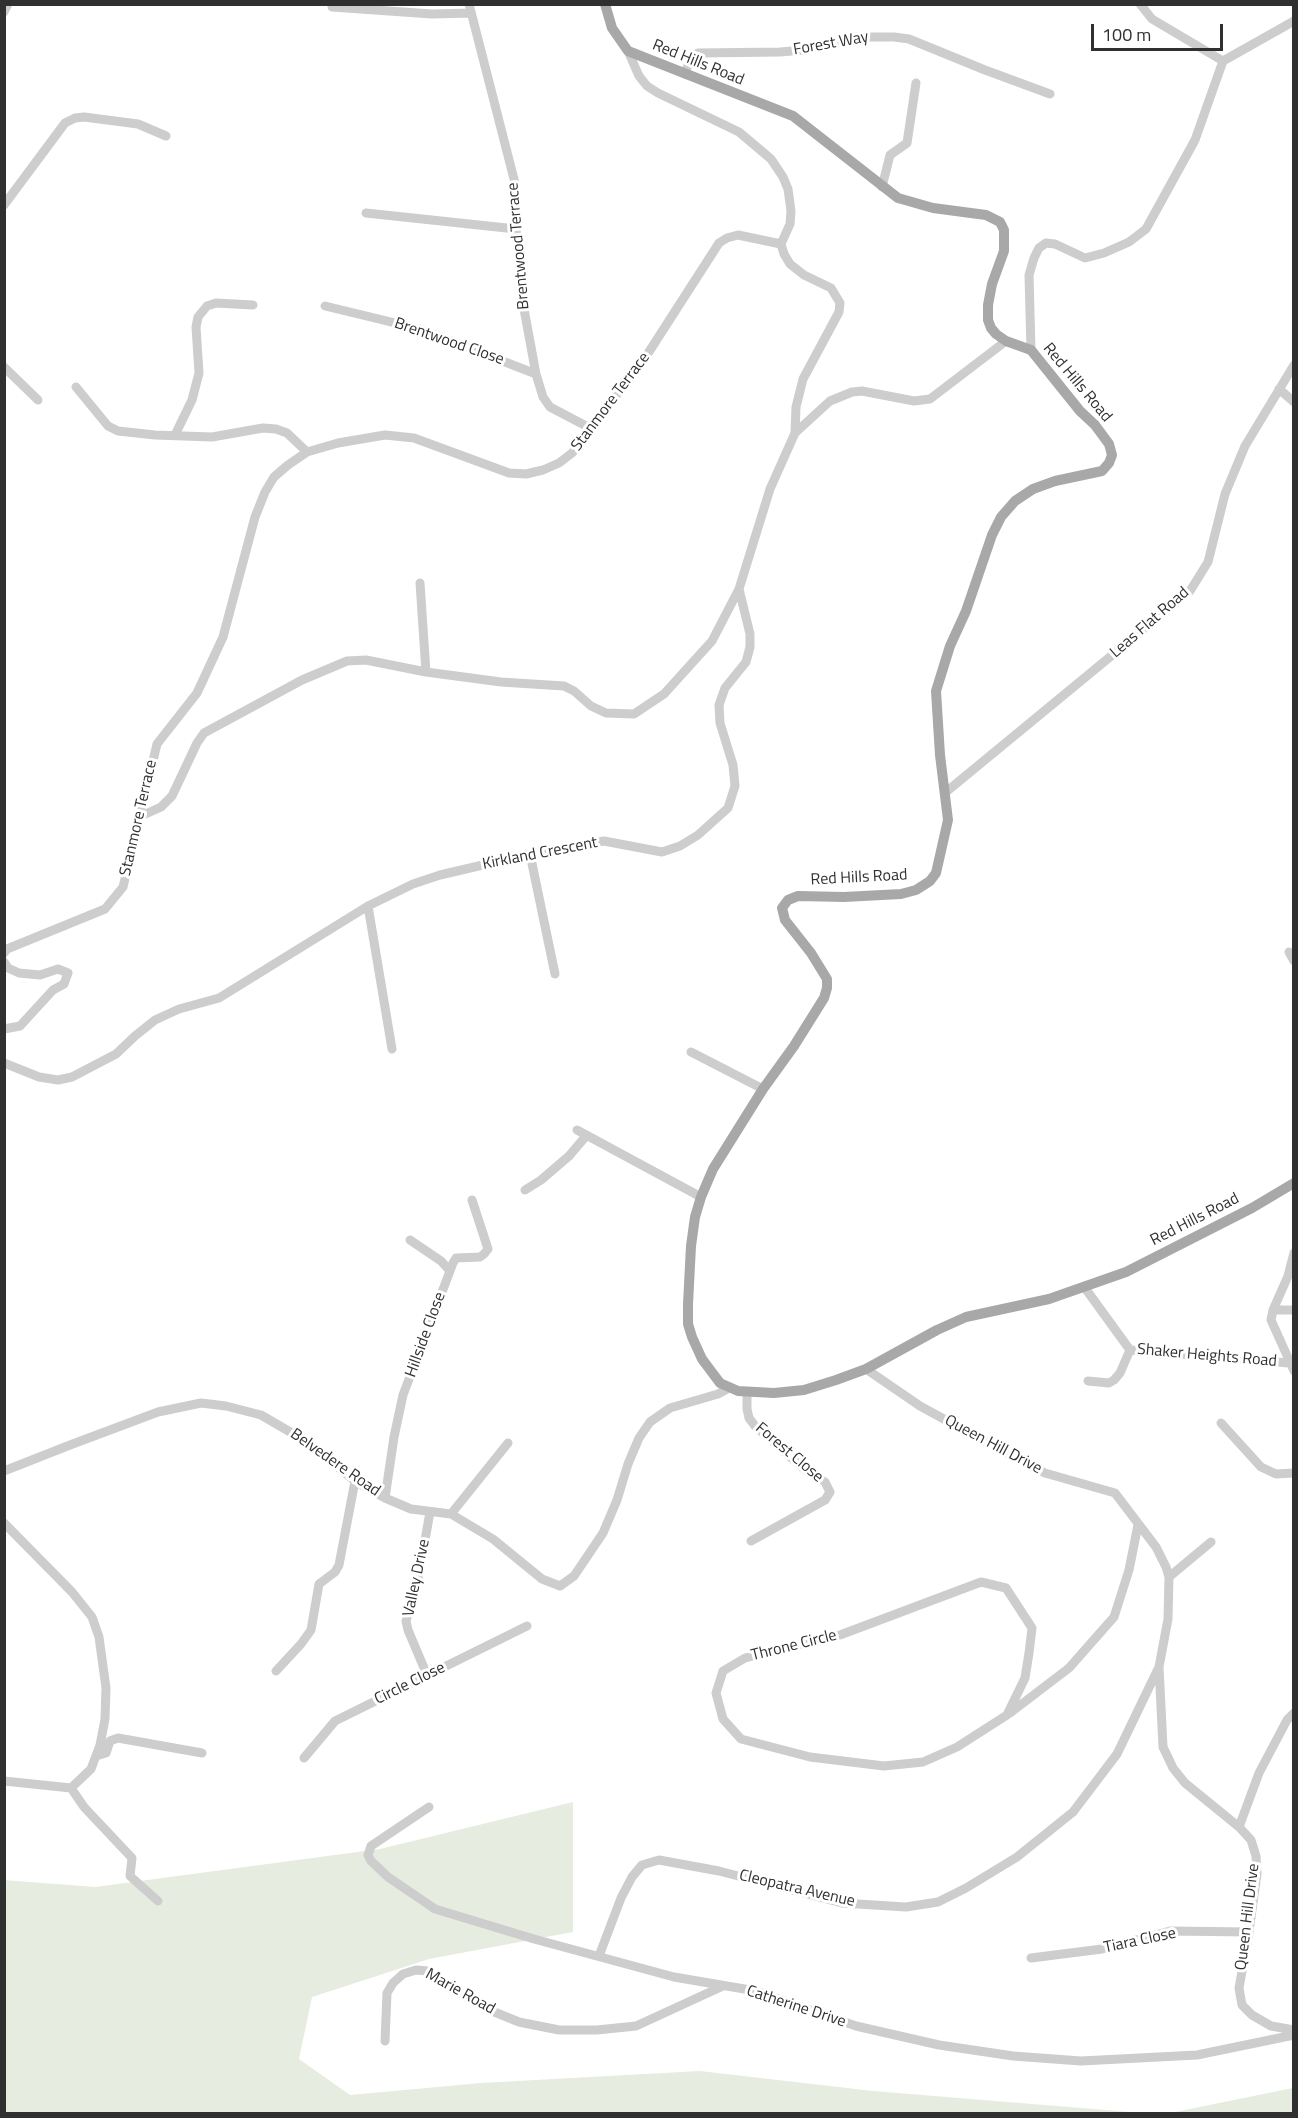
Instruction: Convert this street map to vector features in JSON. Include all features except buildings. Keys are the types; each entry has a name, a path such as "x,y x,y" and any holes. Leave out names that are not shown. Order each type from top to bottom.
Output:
{"main road":[{"name":"Red Hills Road","path":"605,4 612,28 628,51 793,116 898,198 933,207 986,215 1000,222 1004,230 1004,251 992,284 988,320 996,334 1005,341 1031,350 1080,411 1095,425 1109,444 1112,455 1102,471 1054,481 1033,489 1015,501 1001,517 992,535 966,611 950,646 936,691 940,755 948,820 936,873 930,881 916,890 901,894 844,897 798,896 788,900 782,908 785,920 811,953 827,979 827,988 824,998 794,1046 763,1089 713,1170 701,1197 695,1217 691,1246 688,1324 702,1359 713,1376 729,1389 774,1393 804,1389 866,1369 937,1330 966,1317 1048,1299 1125,1272 1252,1208 1293,1183"}],"street":[{"path":"4,12 8,4"},
{"path":"1140,4 1152,19 1223,61"},
{"path":"332,8 432,14 470,9"},
{"name":"Brentwood Terrace","path":"470,9 513,171 517,198 516,229 524,309 536,374 543,397 550,407 590,428"},
{"path":"1031,350 1029,275 1039,248 1046,243 1055,244 1085,258 1129,242 1146,229 1195,140 1223,61 1293,21"},
{"name":"Forest Way","path":"685,74 690,59 698,53 780,52 804,50 851,37 894,37 909,39 1050,94"},
{"path":"139,817 161,807 172,796 204,733 302,680 347,661 366,660 426,672 501,682 564,686 574,691 591,706 606,713 634,714 664,694 712,641 739,589 770,489 795,433 796,407 803,379 839,312 840,303 831,288 804,275 790,264 784,254 781,244 790,224 791,211 788,189 771,159 739,132 647,86 639,76 628,51"},
{"path":"882,187 890,155 907,143 916,83"},
{"path":"4,205 65,123 75,118 84,117 138,124 166,136"},
{"path":"366,213 516,229"},
{"name":"Stanmore Terrace","path":"4,953 7,949 105,909 123,887 157,744 197,693 223,637 255,517 274,477 307,452 338,443 385,435 414,438 509,473 526,474 559,463 572,453 645,358 719,243 738,235 781,244"},
{"path":"175,435 192,400 199,373 196,327 198,317 207,306 216,303 253,305"},
{"name":"Brentwood Close","path":"325,306 420,329 536,374"},
{"path":"795,433 830,401 852,392 862,391 914,401 930,399 1005,341"},
{"name":"Leas Flat Road","path":"946,792 1190,591 1208,562 1226,494 1245,446 1293,365"},
{"path":"4,367 38,400"},
{"path":"76,387 108,426 118,431 212,437 263,428 276,429 287,434 307,452"},
{"path":"1279,389 1293,402"},
{"path":"420,583 426,672"},
{"name":"Kirkland Crescent","path":"4,1063 39,1077 58,1080 72,1077 117,1054 155,1020 179,1009 219,998 368,906 412,884 440,874 530,854 604,841 662,852 680,846 698,835 728,808 735,786 733,765 720,723 720,705 725,688 746,662 750,647 750,634 739,589"},
{"path":"530,854 555,974"},
{"path":"368,906 392,1049"},
{"path":"1288,952 1293,961"},
{"path":"4,962 8,968 19,973 39,975 58,969 68,973 64,984 53,990 20,1026 4,1029"},
{"path":"691,1052 763,1089"},
{"path":"576,1130 701,1197"},
{"path":"525,1190 541,1180 569,1156 586,1136"},
{"name":"Hillside Close","path":"385,1498 403,1395 450,1271 456,1258 480,1257 487,1252 488,1245 472,1200"},
{"path":"410,1240 441,1261 450,1271"},
{"path":"1292,1367 1271,1320 1288,1276 1293,1253"},
{"name":"Shaker Heights Road","path":"1085,1287 1130,1350 1292,1367"},
{"path":"1273,1310 1293,1310"},
{"path":"1088,1381 1109,1383 1114,1380 1120,1373 1130,1350"},
{"name":"Queen Hill Drive","path":"866,1369 920,1406 1005,1453 1046,1473 1114,1493 1125,1504 1156,1547 1166,1567 1168,1577 1168,1619 1159,1667 1163,1747 1173,1768 1185,1783 1239,1827 1251,1840 1256,1856 1257,1875 1239,1988 1242,2005 1252,2016 1271,2026 1293,2030"},
{"name":"Belvedere Road","path":"4,1471 70,1444 158,1413 201,1403 226,1406 261,1415 304,1440 355,1481 385,1498 411,1509 451,1514 493,1539 542,1579 560,1586 574,1576 603,1533 639,1438 650,1422 670,1408 729,1389"},
{"name":"Forest Close","path":"747,1392 749,1418 755,1426 804,1468 825,1482 830,1491 825,1500 751,1541"},
{"path":"1221,1423 1261,1467 1276,1474 1293,1473"},
{"path":"451,1514 508,1443"},
{"path":"276,1671 311,1630 319,1584 335,1572 339,1565 355,1481"},
{"name":"Valley Drive","path":"427,1676 406,1621 419,1574 430,1512"},
{"path":"4,1523 72,1592 92,1617 99,1637 106,1688 105,1719 100,1745 91,1769 71,1788 4,1781"},
{"name":"Throne Circle","path":"1007,1715 1025,1678 1032,1628 1006,1588 981,1582 840,1635 745,1658 723,1671 716,1693 723,1719 741,1739 810,1757 884,1766 923,1762 957,1747 1007,1715 1069,1668 1114,1617 1129,1570 1138,1525"},
{"path":"1168,1577 1211,1542"},
{"name":"Circle Close","path":"304,1758 335,1721 527,1626"},
{"name":"Cleopatra Avenue","path":"598,1956 621,1898 632,1877 642,1865 659,1860 720,1871 842,1903 906,1907 938,1902 966,1888 1017,1857 1073,1812 1117,1754 1159,1667"},
{"path":"1239,1827 1259,1773 1293,1713"},
{"path":"96,1756 106,1753 110,1741 118,1738 202,1753"},
{"path":"71,1788 84,1807 132,1858 130,1875 158,1901"},
{"name":"Catherine Drive","path":"429,1807 369,1848 369,1858 388,1877 435,1909 674,1977 756,1991 856,2026 939,2045 1081,2061 1197,2055 1293,2035"},
{"name":"Tiara Close","path":"1031,1958 1102,1949 1170,1931 1249,1932"},
{"name":"Marie Road","path":"385,2041 387,1993 393,1983 403,1974 416,1970 428,1971 449,1987 487,2009 519,2022 559,2030 597,2030 636,2026 723,1986"}],"shaded area":[{"path":"573,1802 573,1932 429,1959 312,1997 299,2059 350,2095 481,2083 700,2071 873,2091 1142,2113 5,2113 4,1880 95,1887 380,1849"},
{"path":"1293,2088 1293,2113 1170,2113"}]}
